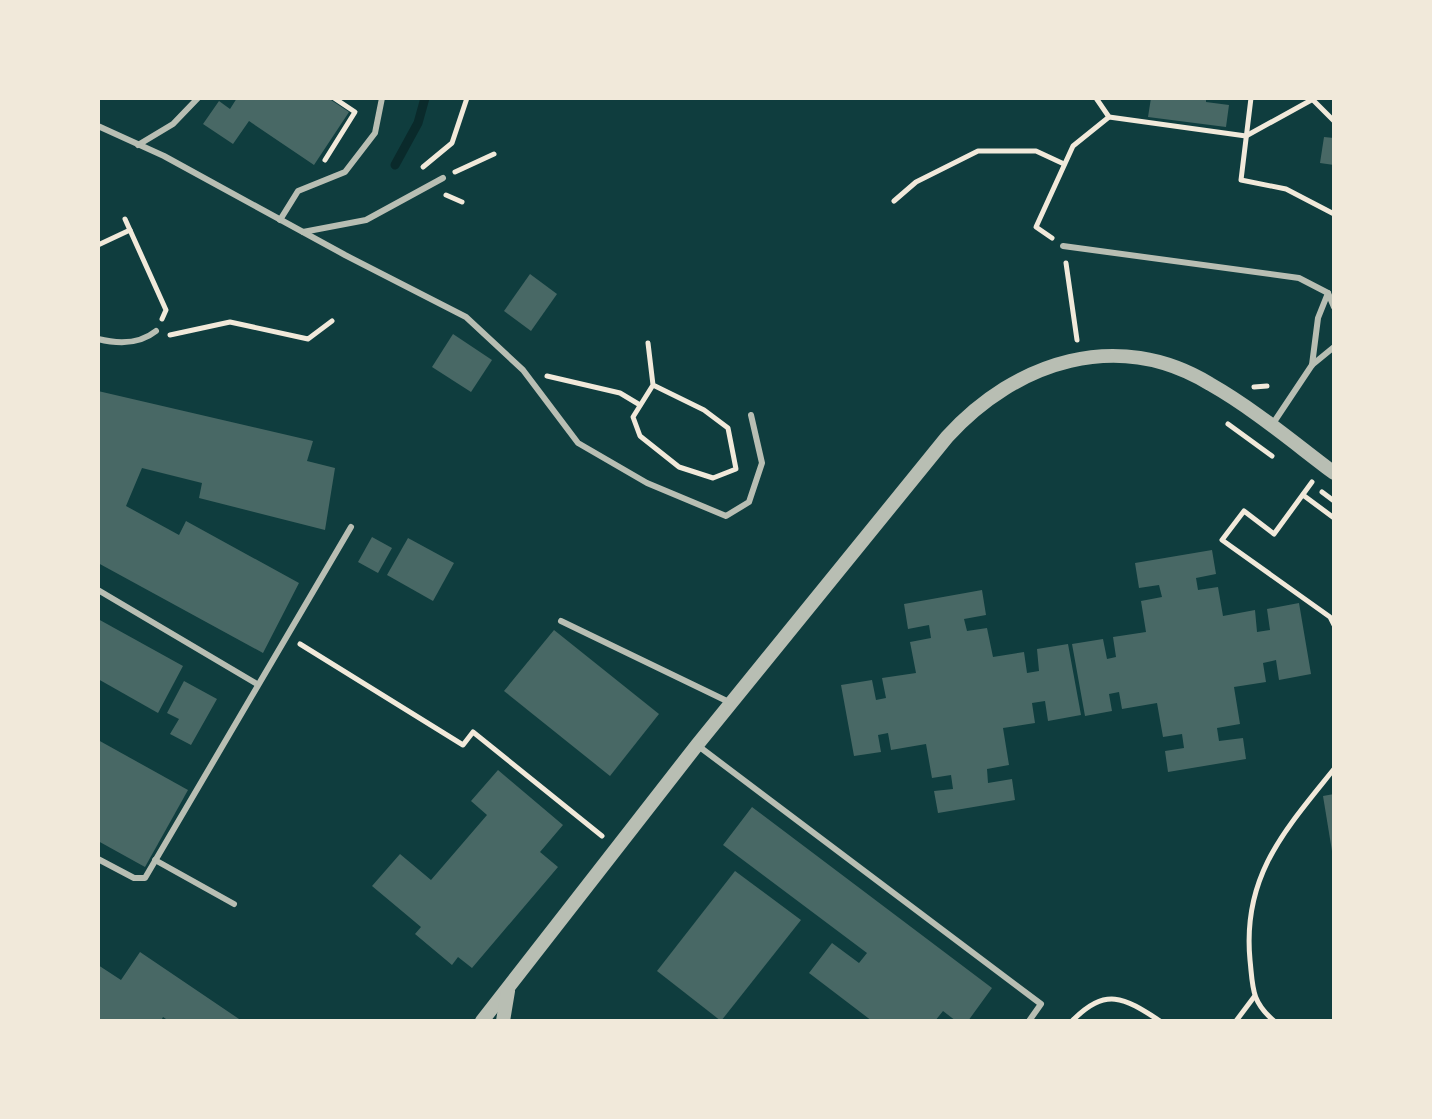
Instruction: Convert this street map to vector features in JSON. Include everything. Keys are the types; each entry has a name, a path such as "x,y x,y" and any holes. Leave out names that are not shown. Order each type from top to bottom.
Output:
{"street":[{"path":"482,1021 697,745 947,437 968,414 991,396 1019,379 1080,358 1114,356 1147,359 1179,368 1210,383 1334,473"},
{"path":"503,1021 509,987"}],"lane":[{"path":"138,145 173,124 198,98"},
{"path":"280,220 298,191 345,172 375,133 382,98"},
{"path":"98,126 466,317 523,370 578,443 647,483 726,516 749,502 762,463 751,415"},
{"path":"303,232 366,220 443,178"},
{"path":"1063,246 1299,278 1328,293 1334,307"},
{"path":"1312,365 1318,318 1328,293"},
{"path":"98,339 112,343 145,340 156,331"},
{"path":"1271,426 1312,365 1334,347"},
{"path":"98,859 134,878 145,878 351,527"},
{"path":"98,590 257,684"},
{"path":"561,621 731,704"},
{"path":"697,745 1041,1004 1029,1021"},
{"path":"155,860 234,904"}],"path":[{"path":"298,191 320,169 355,112 334,98"},
{"path":"412,194 406,181 452,143 467,98"},
{"path":"1096,98 1109,117"},
{"path":"1251,98 1241,180 1286,189 1334,214"},
{"path":"1078,342 1063,246 1036,227 1073,146 1109,117 1246,136 1314,99 1334,121"},
{"path":"894,201 916,182 978,151 1036,151 1064,164"},
{"path":"443,178 494,154"},
{"path":"125,219 166,310 156,331"},
{"path":"98,245 130,230"},
{"path":"145,340 230,322 308,339 332,321"},
{"path":"648,343 653,385 633,417 640,436 679,467 713,478 736,469 728,428 704,410 653,385"},
{"path":"523,370 620,393 640,405"},
{"path":"1225,421 1273,457"},
{"path":"1318,474 1274,534 1244,511 1222,540 1330,617 1334,625"},
{"path":"1310,483 1334,501"},
{"path":"1303,495 1334,518"},
{"path":"289,637 463,745 473,732 610,842"},
{"path":"1274,1021 1254,997 1248,940 1255,888 1281,835 1334,769"},
{"path":"1236,1021 1254,997"},
{"path":"1072,1021 1086,1007 1103,998 1133,1003 1160,1021"}],"building":[{"path":"237,98 328,98 349,112 314,165 249,121 233,144 203,124 219,101 230,109"},
{"path":"1151,98 1206,98 1206,102 1229,105 1226,127 1148,117"},
{"path":"1324,137 1334,138 1334,165 1320,163"},
{"path":"530,274 557,294 531,331 504,311"},
{"path":"453,334 492,360 471,392 432,367"},
{"path":"98,391 313,441 307,461 335,468 325,530 199,498 202,483 142,468 126,506 179,535 186,521 299,583 263,653 98,563"},
{"path":"372,537 392,548 378,573 358,562"},
{"path":"408,538 454,563 433,601 387,575"},
{"path":"1212,550 1216,574 1196,578 1198,590 1218,587 1223,616 1255,610 1257,632 1270,630 1267,609 1299,603 1311,674 1279,680 1276,660 1263,663 1266,682 1234,687 1240,724 1217,728 1219,741 1243,738 1246,759 1168,772 1165,751 1184,748 1182,734 1163,737 1157,703 1122,709 1119,692 1109,694 1112,711 1085,716 1072,644 1103,639 1107,659 1116,657 1113,637 1146,632 1141,601 1162,597 1159,585 1139,588 1135,563"},
{"path":"982,590 986,615 964,619 967,631 987,628 993,657 1024,652 1027,673 1039,671 1037,649 1068,644 1081,715 1048,721 1045,701 1032,703 1035,723 1003,728 1009,765 987,769 988,783 1012,779 1015,800 938,813 934,791 953,789 951,775 932,778 926,744 891,750 888,733 878,735 881,752 854,756 841,685 872,680 876,700 886,698 882,678 916,673 910,642 931,638 929,625 908,629 904,604"},
{"path":"98,619 183,666 158,713 98,679"},
{"path":"554,630 659,714 610,776 504,691"},
{"path":"184,681 217,699 191,745 170,734 179,719 167,713"},
{"path":"98,740 188,790 145,867 98,841"},
{"path":"498,770 563,825 540,852 558,867 472,968 458,957 452,965 415,934 421,927 372,886 400,854 431,880 487,815 471,801"},
{"path":"1334,794 1334,850 1332,851 1323,796"},
{"path":"752,807 992,988 968,1021 956,1021 943,1011 935,1021 872,1021 809,973 832,943 859,963 867,953 723,845"},
{"path":"735,871 801,920 721,1021 657,971"},
{"path":"140,952 242,1021 169,1021 163,1017 161,1021 98,1021 98,965 121,980"}],"waterway":[{"path":"395,165 418,123 425,98"}]}
